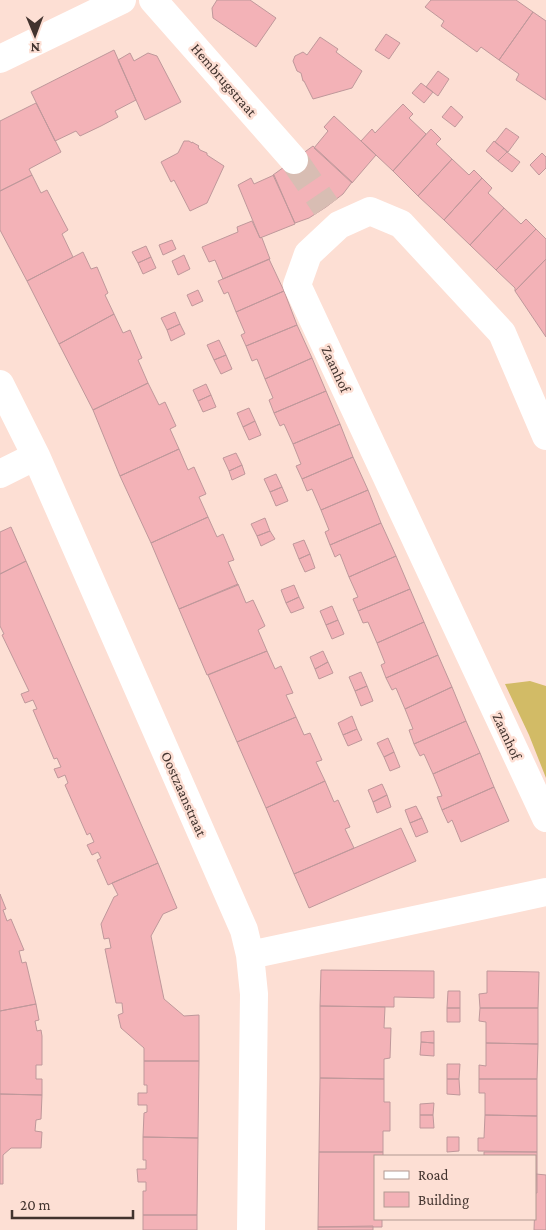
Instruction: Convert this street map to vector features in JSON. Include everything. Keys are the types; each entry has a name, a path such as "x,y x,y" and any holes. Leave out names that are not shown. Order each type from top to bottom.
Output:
{"street":[{"path":"0,60 122,0"},
{"name":"Hembrugstraat","path":"154,0 294,160"},
{"name":"Zaanhof","path":"546,436 502,333 401,224 370,211 333,216 308,254 296,285 546,818"},
{"name":"Oostzaanstraat","path":"0,384 36,456 240,921 250,954 254,994 251,1230"},
{"path":"0,474 36,456"},
{"path":"250,954 546,892"}],"shaded area":[{"path":"530,681 546,686 546,778 529,735 505,684"}],"building":[{"path":"217,0 250,0 276,18 256,47 213,18 212,8"},
{"path":"431,0 516,0 533,12 499,60 481,47 477,52 441,26 444,21 425,7"},
{"path":"533,12 546,21 546,100 516,80 519,74 499,60"},
{"path":"386,34 400,43 389,59 375,50"},
{"path":"320,37 338,49 336,52 362,71 352,88 313,99 293,61 295,56 303,52 307,55"},
{"path":"114,50 136,100 115,111 118,117 101,126 80,136 76,131 55,141 31,92"},
{"path":"130,53 134,61 148,53 157,56 181,102 145,120 118,60"},
{"path":"438,71 449,79 438,96 426,87"},
{"path":"421,83 433,92 424,103 412,93"},
{"path":"36,103 61,152 29,169 32,175 0,191 0,121"},
{"path":"403,104 413,114 409,118 426,134 393,171 361,141 372,129 375,133"},
{"path":"451,106 463,117 455,127 442,117"},
{"path":"334,116 376,155 352,183 314,148 328,131 324,127"},
{"path":"506,128 519,137 508,152 495,142"},
{"path":"431,129 441,139 436,144 452,159 418,196 393,171"},
{"path":"184,141 192,142 199,146 200,150 224,166 207,203 190,211 174,180 171,182 161,162 178,153"},
{"path":"494,141 507,152 498,161 486,151"},
{"path":"313,146 352,182 343,194 326,207 309,218 295,223 273,175"},
{"path":"507,152 520,162 512,172 498,161"},
{"path":"542,153 546,157 546,168 539,175 530,165"},
{"path":"452,159 469,175 474,170 482,178 444,220 418,196"},
{"path":"32,175 41,193 47,190 68,230 62,234 73,257 27,281 0,230 0,191"},
{"path":"274,175 295,224 260,238 238,185 251,178 254,184"},
{"path":"482,178 492,188 488,193 504,208 470,245 444,220"},
{"path":"504,208 521,224 526,219 536,229 496,270 470,245"},
{"path":"252,221 260,238 262,238 270,259 223,279 215,260 209,262 202,247 238,232 237,227"},
{"path":"536,229 546,239 546,259 515,291 515,288 496,270"},
{"path":"172,240 176,249 163,255 159,245"},
{"path":"146,246 151,257 138,263 132,252"},
{"path":"83,252 91,269 97,267 108,293 105,295 114,314 59,344 27,281"},
{"path":"184,255 190,269 178,275 172,261"},
{"path":"151,257 156,268 143,274 138,263"},
{"path":"269,259 284,291 236,312 228,292 224,294 218,281"},
{"path":"546,259 546,337 515,291"},
{"path":"198,290 203,301 192,306 187,295"},
{"path":"284,291 297,325 246,346 241,335 245,333 236,312"},
{"path":"175,312 180,324 167,330 161,318"},
{"path":"114,314 123,333 130,330 142,358 138,360 148,383 93,410 59,344"},
{"path":"180,324 185,334 171,341 167,330"},
{"path":"297,325 312,358 265,379 257,359 252,361 246,346"},
{"path":"219,340 226,355 214,360 207,345"},
{"path":"226,355 232,369 221,374 214,360"},
{"path":"312,358 326,391 274,413 269,400 273,398 265,379"},
{"path":"148,383 159,405 165,402 176,426 170,429 179,449 120,476 93,410"},
{"path":"206,384 211,395 198,401 193,390"},
{"path":"326,391 340,424 293,444 284,424 280,426 274,413"},
{"path":"211,395 216,407 203,412 198,401"},
{"path":"249,408 255,421 243,427 237,413"},
{"path":"255,421 261,435 249,440 243,427"},
{"path":"340,424 353,457 302,479 296,466 301,464 293,444"},
{"path":"179,449 188,470 194,467 206,494 199,497 208,517 151,543 120,476"},
{"path":"236,453 242,465 229,471 223,458"},
{"path":"353,457 368,490 321,510 312,489 307,491 302,479"},
{"path":"242,465 245,474 232,480 229,471"},
{"path":"276,474 282,487 270,492 264,479"},
{"path":"282,487 288,501 276,506 270,492"},
{"path":"368,490 381,523 330,545 325,532 329,530 321,510"},
{"path":"208,517 217,537 223,534 234,560 228,562 238,585 179,609 151,543"},
{"path":"265,518 270,531 257,536 251,524"},
{"path":"381,523 396,556 349,577 340,554 335,557 330,545"},
{"path":"11,527 26,561 0,574 0,532"},
{"path":"270,531 275,539 261,546 257,536"},
{"path":"304,540 310,554 299,559 293,544"},
{"path":"310,554 315,568 305,572 299,559"},
{"path":"396,556 410,589 358,611 353,599 358,597 349,577"},
{"path":"26,561 158,863 108,885 97,860 101,858 98,852 92,855 87,845 94,842 90,833 87,835 65,785 68,783 65,775 58,778 54,769 61,767 57,758 54,759 33,710 37,709 33,700 25,703 21,694 29,691 2,635 4,634 0,626 0,574"},
{"path":"238,584 246,603 253,600 265,626 258,630 267,651 207,675 179,609"},
{"path":"294,585 299,597 286,603 281,590"},
{"path":"410,589 424,622 377,643 368,622 363,623 358,611"},
{"path":"299,597 304,608 291,613 286,603"},
{"path":"332,606 338,620 326,625 320,611"},
{"path":"338,620 344,634 332,639 326,625"},
{"path":"424,622 438,655 386,678 381,665 385,663 377,643"},
{"path":"267,651 275,669 281,666 293,693 286,695 296,717 237,742 208,675"},
{"path":"323,651 328,662 315,669 310,657"},
{"path":"438,655 452,687 405,709 396,688 392,690 386,678"},
{"path":"328,662 333,673 319,679 315,669"},
{"path":"361,672 367,686 355,691 349,677"},
{"path":"367,686 373,701 361,706 355,691"},
{"path":"452,687 466,721 414,744 409,730 413,729 405,709"},
{"path":"352,716 357,729 343,735 338,723"},
{"path":"296,717 304,735 310,733 322,760 316,762 325,781 266,808 237,742"},
{"path":"466,721 480,753 433,774 424,754 420,756 414,744"},
{"path":"357,729 362,740 348,746 343,735"},
{"path":"388,738 394,752 384,757 377,743"},
{"path":"394,752 400,767 390,771 384,757"},
{"path":"480,753 494,787 442,810 437,797 442,796 433,774"},
{"path":"325,781 334,802 338,800 350,827 345,829 354,848 294,874 266,808"},
{"path":"382,784 387,795 373,802 368,790"},
{"path":"494,787 509,821 461,842 452,820 448,823 442,810"},
{"path":"387,795 391,807 377,813 373,802"},
{"path":"416,806 422,818 410,823 405,810"},
{"path":"422,818 428,832 416,837 410,823"},
{"path":"401,828 416,861 309,908 294,874"},
{"path":"158,863 177,908 163,914 151,936 164,999 184,1016 199,1015 199,1061 144,1061 144,1048 121,1028 118,1015 123,1013 122,1003 116,1003 105,949 111,948 109,938 104,939 101,924 114,897 118,895 112,883"},
{"path":"0,894 6,909 3,910 7,921 11,919 24,950 19,951 22,963 26,962 36,1004 0,1011"},
{"path":"321,970 434,971 434,998 394,997 394,1007 320,1006"},
{"path":"487,971 539,972 538,1008 480,1008 479,994 487,993"},
{"path":"448,991 460,991 460,1008 447,1008"},
{"path":"36,1004 39,1020 35,1021 37,1031 41,1030 42,1036 42,1065 36,1065 36,1079 42,1079 42,1095 0,1094 0,1011"},
{"path":"320,1006 385,1007 384,1028 391,1028 390,1058 384,1059 384,1079 320,1078"},
{"path":"447,1008 460,1008 460,1022 447,1022"},
{"path":"480,1008 538,1008 538,1044 486,1043 486,1022 479,1021"},
{"path":"434,1031 434,1043 421,1042 421,1032"},
{"path":"421,1042 434,1043 434,1056 420,1055"},
{"path":"486,1043 538,1044 537,1079 479,1079 479,1065 486,1066"},
{"path":"144,1061 199,1061 198,1138 143,1137 144,1113 147,1112 147,1105 138,1105 138,1093 147,1093 147,1085 144,1085"},
{"path":"447,1064 460,1064 459,1079 447,1079"},
{"path":"320,1078 384,1079 384,1102 390,1102 390,1131 383,1131 383,1152 319,1152"},
{"path":"447,1079 459,1079 460,1095 447,1094"},
{"path":"479,1079 537,1079 537,1116 485,1115 485,1093 479,1093"},
{"path":"0,1094 42,1095 41,1119 36,1120 35,1131 42,1132 41,1148 11,1148 3,1155 3,1184 0,1184"},
{"path":"434,1103 433,1115 420,1115 420,1104"},
{"path":"420,1115 433,1115 434,1128 420,1128"},
{"path":"485,1115 537,1116 537,1152 478,1151 478,1138 484,1138"},
{"path":"143,1137 198,1138 197,1215 143,1215 143,1191 146,1191 146,1182 138,1182 137,1169 146,1169 146,1160 143,1160"},
{"path":"447,1137 459,1137 459,1151 447,1152"},
{"path":"319,1152 383,1152 383,1155 374,1155 374,1220 382,1220 382,1227 318,1227"},
{"path":"484,1152 537,1152 537,1193 536,1155 484,1155"},
{"path":"536,1174 546,1175 546,1230 534,1230 534,1220 536,1220"},
{"path":"143,1215 197,1215 197,1230 143,1230"},
{"path":"373,1226 373,1230 318,1230 318,1227"}],"tunnel":[{"path":"294,160 326,207"}]}
